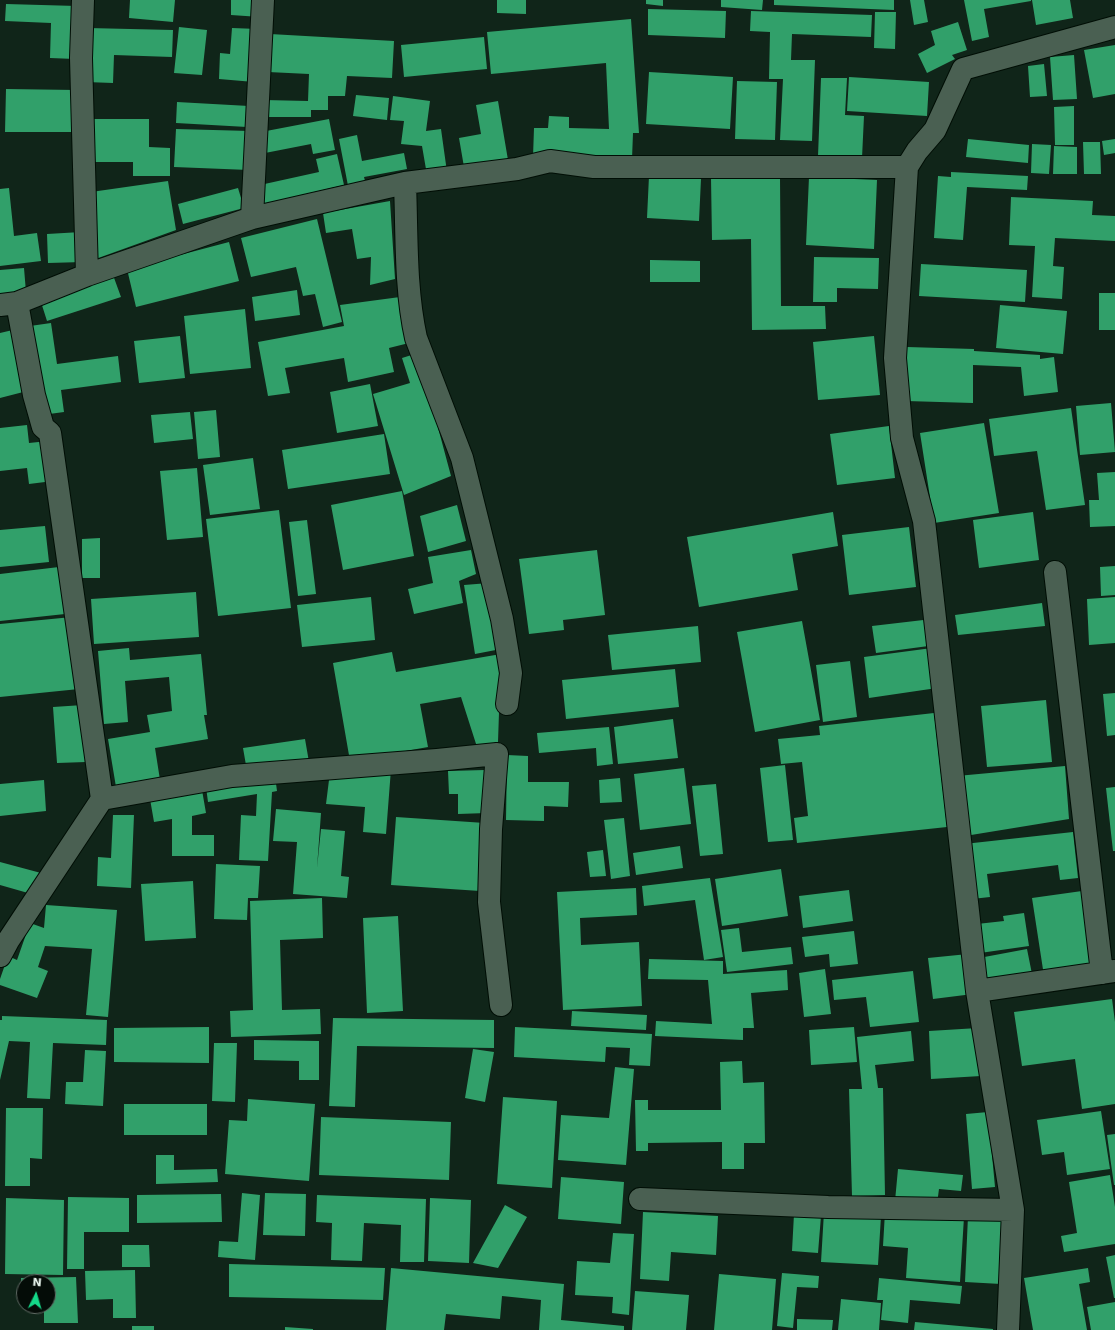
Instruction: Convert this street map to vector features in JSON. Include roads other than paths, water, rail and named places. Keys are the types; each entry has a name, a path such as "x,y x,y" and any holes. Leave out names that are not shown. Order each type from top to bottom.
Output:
{"street":[{"path":"83,0 80,58 87,275"},
{"path":"252,218 263,0"},
{"path":"1008,1330 1013,1210 977,991 924,521 902,438 896,358 907,167 917,151 935,130 964,69 1115,27"},
{"path":"3,945 102,799 50,433 42,427 9,304 87,275 252,218 405,183 517,169 550,161 594,167 907,167"},
{"path":"405,183 409,302 412,322 416,338 462,458 502,619 511,673 507,704"},
{"path":"977,991 1108,972 1055,572"},
{"path":"102,799 232,776 497,754 491,829 489,902 501,1004"},
{"path":"640,1199 828,1206 1013,1210"}]}
